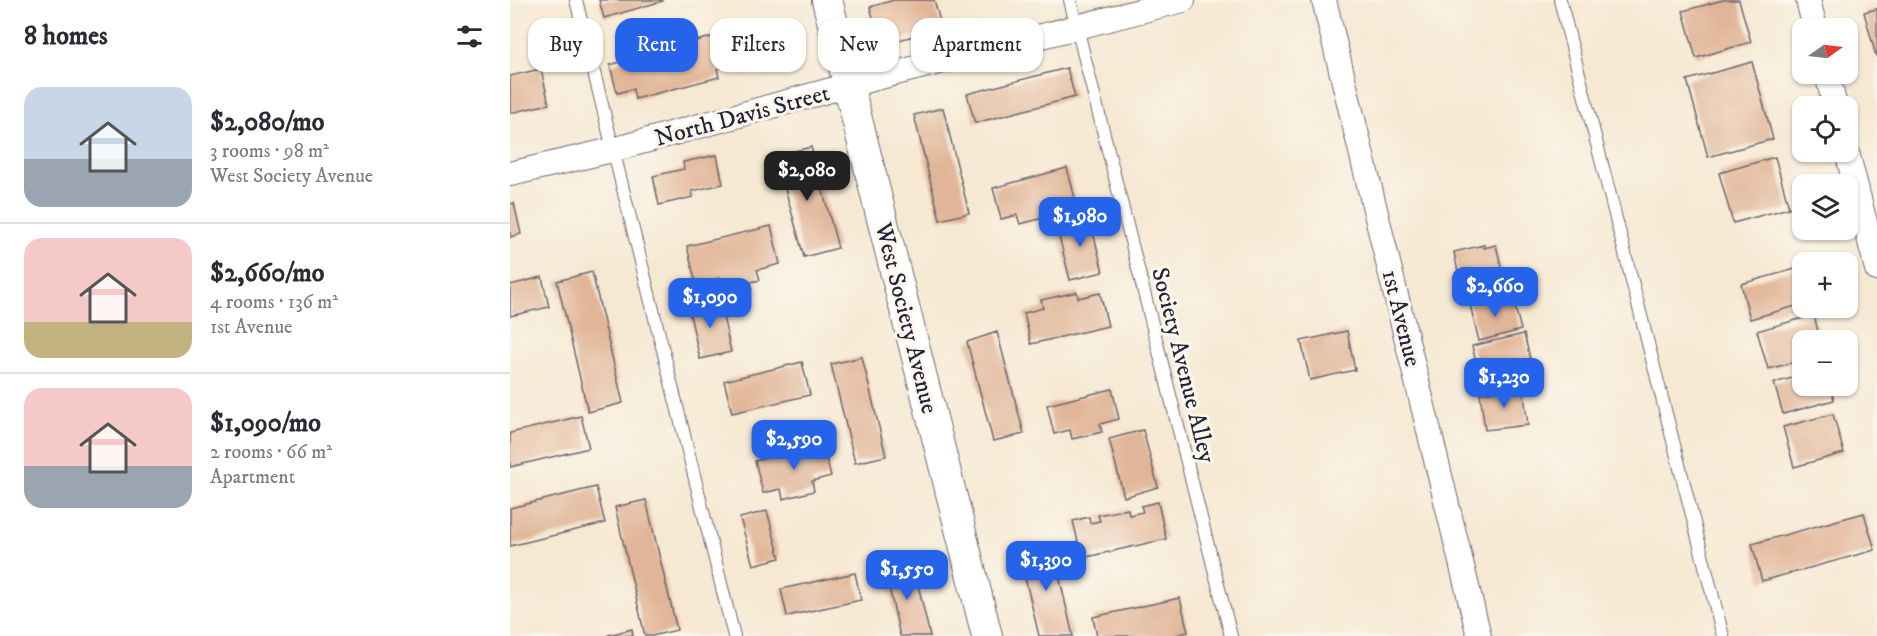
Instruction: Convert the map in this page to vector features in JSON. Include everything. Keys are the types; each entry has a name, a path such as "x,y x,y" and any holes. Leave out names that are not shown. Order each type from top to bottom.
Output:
{"street":[{"name":"West Society Avenue","path":"827,0 987,636"},
{"name":"North Davis Street","path":"510,174 612,150 849,85 1183,0"},
{"name":"1st Avenue","path":"1324,0 1479,636"},
{"path":"1808,0 1812,18"},
{"path":"1850,162 1877,269"}],"lane":[{"path":"576,0 734,636"},
{"name":"Society Avenue Alley","path":"1070,0 1231,636"},
{"path":"1560,0 1723,636"}],"building":[{"path":"599,0 662,0 663,1 604,18"},
{"path":"894,0 934,0 939,18 911,18 911,37 899,40 899,18 873,18 870,7"},
{"path":"1723,0 1739,0 1751,42 1696,58 1683,11"},
{"path":"1877,9 1877,56 1876,56 1864,12"},
{"path":"710,37 710,72 718,72 719,77 635,99 633,89 617,93 610,65 615,64 615,72 698,72 698,40"},
{"path":"1752,62 1773,139 1708,157 1687,80"},
{"path":"1067,68 1075,97 975,123 967,94"},
{"path":"542,72 549,104 510,113 510,76"},
{"path":"943,108 969,213 940,220 914,115"},
{"path":"811,147 838,248 804,257 776,156"},
{"path":"717,155 723,184 692,191 693,197 659,205 653,176 684,169 683,162"},
{"path":"1775,157 1789,208 1733,223 1719,173"},
{"path":"1067,168 1075,198 1056,203 1059,214 1020,224 1017,215 1001,219 993,188"},
{"path":"514,203 521,234 510,237 510,204"},
{"path":"1089,216 1103,272 1070,280 1056,224"},
{"path":"771,226 780,264 757,270 760,280 721,289 719,278 696,284 687,246"},
{"path":"1484,245 1484,248 1496,245 1505,283 1462,292 1454,252"},
{"path":"1792,270 1792,307 1750,319 1741,284"},
{"path":"592,272 623,403 588,412 557,281"},
{"path":"542,277 549,307 510,316 510,285"},
{"path":"1077,292 1078,298 1100,293 1108,326 1031,344 1024,313 1043,308 1041,300"},
{"path":"1512,295 1521,330 1479,341 1470,305"},
{"path":"719,299 731,352 700,359 688,306"},
{"path":"1803,318 1815,318 1818,330 1792,330 1792,363 1768,369 1757,331"},
{"path":"1347,331 1355,370 1310,380 1301,341"},
{"path":"997,332 1024,434 993,441 967,342"},
{"path":"1524,334 1534,374 1482,387 1472,346"},
{"path":"862,357 886,456 855,463 831,364"},
{"path":"802,362 810,395 732,413 724,381"},
{"path":"1792,378 1792,396 1833,396 1834,400 1783,414 1774,383"},
{"path":"1523,387 1528,425 1485,430 1480,393"},
{"path":"1112,389 1119,419 1100,424 1102,432 1072,439 1070,430 1054,434 1047,405"},
{"path":"1833,414 1844,453 1794,467 1783,427"},
{"path":"581,416 589,448 510,467 510,433"},
{"path":"1143,430 1158,487 1124,497 1109,439"},
{"path":"822,443 831,476 812,481 814,491 783,499 781,489 763,493 755,461"},
{"path":"596,487 605,523 510,546 510,508"},
{"path":"646,500 677,630 652,636 645,636 615,507"},
{"path":"1158,502 1166,539 1082,558 1073,521 1089,517 1090,523 1100,521 1098,515 1128,509 1129,515 1143,512 1141,506"},
{"path":"767,511 780,558 753,565 740,518"},
{"path":"1864,513 1875,550 1762,581 1752,544"},
{"path":"1052,545 1073,636 1039,636 1019,552"},
{"path":"913,563 930,636 900,636 885,569"},
{"path":"855,573 861,600 787,616 781,589"},
{"path":"1180,598 1188,632 1172,636 1097,636 1093,617"},
{"path":"632,629 633,636 608,636 608,635"}]}
